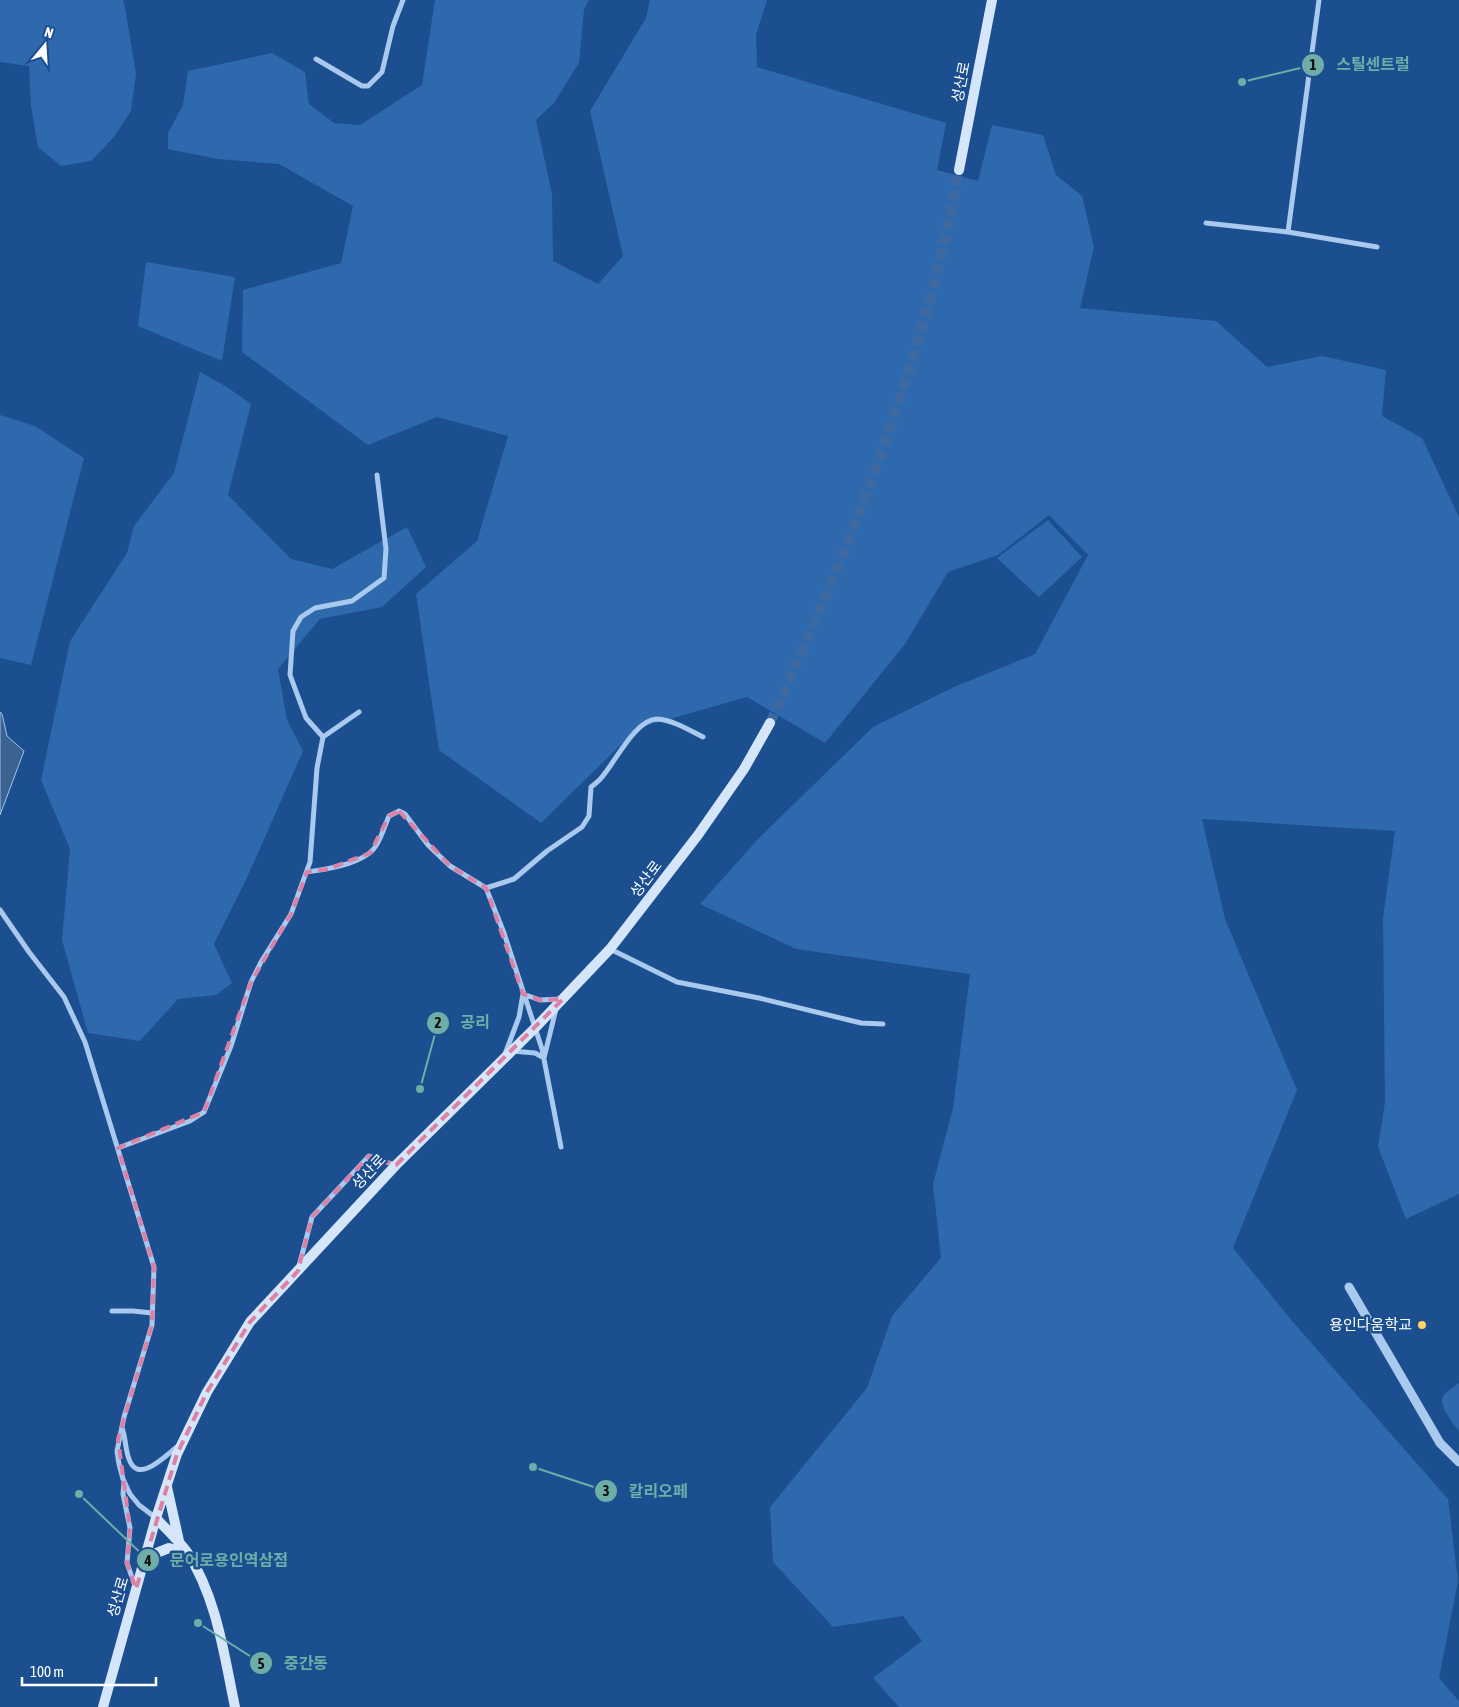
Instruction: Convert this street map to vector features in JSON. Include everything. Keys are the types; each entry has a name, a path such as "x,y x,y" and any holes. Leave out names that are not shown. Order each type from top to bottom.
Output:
{"main road":[{"name":"성산로","path":"959,170 992,0"},
{"name":"성산로","path":"102,1707 156,1518 182,1443 206,1392 250,1322 396,1165 535,1028 610,950 698,835 744,769 770,723"},
{"path":"167,1486 179,1542"},
{"path":"156,1518 187,1553 207,1592 217,1622 235,1707"},
{"path":"144,1558 169,1548 187,1553"}],"street":[{"path":"316,59 362,86 368,86 382,72 393,26 403,0"},
{"path":"1288,232 1319,0"},
{"path":"1206,223 1288,232 1378,247"},
{"path":"322,737 306,718 290,675 293,631 301,617 315,608 352,601 384,578 386,549 377,474"},
{"path":"118,1148 190,1120 204,1112 231,1046 251,982 260,962 290,914 307,872 310,862 316,778 322,737 360,712"},
{"path":"486,888 514,879 547,851 582,827 589,816 591,787 602,777 638,728 646,722 655,719 671,722 703,737"},
{"path":"307,872 328,869 358,860 370,853 377,845 389,816 399,811 404,814 428,845 450,866 486,888 504,933 544,1058 561,1147"},
{"path":"0,910 29,952 64,997 85,1042 154,1267 152,1325 121,1427 117,1451 118,1464 130,1494 138,1505 156,1518"},
{"path":"610,950 677,982 759,998 861,1023 883,1024"},
{"path":"523,994 540,1000 560,1002 544,1058"},
{"path":"503,1059 519,1017 523,994"},
{"path":"512,1051 535,1052 544,1058"},
{"path":"298,1271 312,1217 369,1156 396,1165"},
{"path":"1349,1286 1440,1443 1459,1462"},
{"path":"112,1312 133,1311 152,1314"},
{"path":"121,1427 125,1437 129,1460 132,1466 141,1470 152,1467 182,1443"},
{"path":"124,1482 123,1494 130,1528 127,1563 136,1589"}],"highlighted area":[{"path":"399,811 450,866 486,888 523,994 540,1000 563,999 396,1165 369,1156 312,1217 298,1271 250,1322 207,1392 177,1454 136,1589 127,1563 130,1528 118,1439 152,1325 154,1267 118,1148 204,1112 251,982 291,914 307,872 328,869 370,853 389,816"}],"shaded area":[{"path":"0,0 123,0 136,74 131,111 114,137 91,161 61,166 38,147 31,106 29,66 0,62"},
{"path":"435,0 589,0 584,10 579,63 554,103 536,120 552,194 553,261 598,284 623,256 590,111 646,18 650,0 767,0 756,35 757,67 946,123 937,170 978,181 992,125 1043,135 1056,175 1082,196 1094,247 1080,308 1216,321 1267,367 1322,356 1386,370 1382,416 1422,438 1459,517 1459,1194 1406,1219 1378,1147 1385,1102 1383,918 1395,831 1202,819 1225,919 1297,1090 1233,1248 1293,1322 1448,1499 1458,1581 1439,1678 1459,1701 1459,1707 899,1707 873,1678 922,1641 903,1616 833,1627 773,1562 770,1507 867,1388 892,1316 941,1258 933,1184 953,1108 970,974 796,949 700,904 759,838 873,727 954,687 1035,654 1088,555 1049,515 998,555 948,572 905,644 825,743 747,697 638,728 541,823 439,750 416,594 477,541 508,436 437,417 368,445 242,352 243,290 341,263 353,206 279,164 218,159 168,149 168,133 183,105 188,71 272,53 305,72 309,104 334,123 360,125 422,85"},
{"path":"146,262 235,277 222,361 138,326"},
{"path":"200,372 227,387 251,404 228,495 291,559 332,569 407,527 426,567 382,607 320,619 278,669 287,720 303,751 246,880 214,944 232,983 216,995 178,999 140,1041 88,1033 62,940 70,849 41,780 70,641 127,553 134,526 174,473"},
{"path":"0,415 35,426 84,458 31,665 0,658"},
{"path":"1048,520 1082,557 1039,597 997,558"},
{"path":"0,712 7,736 24,751 0,815"},
{"path":"1459,1383 1459,1431 1447,1414 1442,1399 1446,1393"}],"tunnel":[{"path":"770,723 835,575 892,424 929,302 959,170"}],"place":[{"name":"스틸센트럴","path":"1242,82"},
{"name":"공리","path":"420,1089"},
{"name":"용인다움학교","path":"1422,1325"},
{"name":"칼리오페","path":"533,1467"},
{"name":"문어로용인역삼점","path":"79,1494"},
{"name":"중간동","path":"198,1623"}]}
